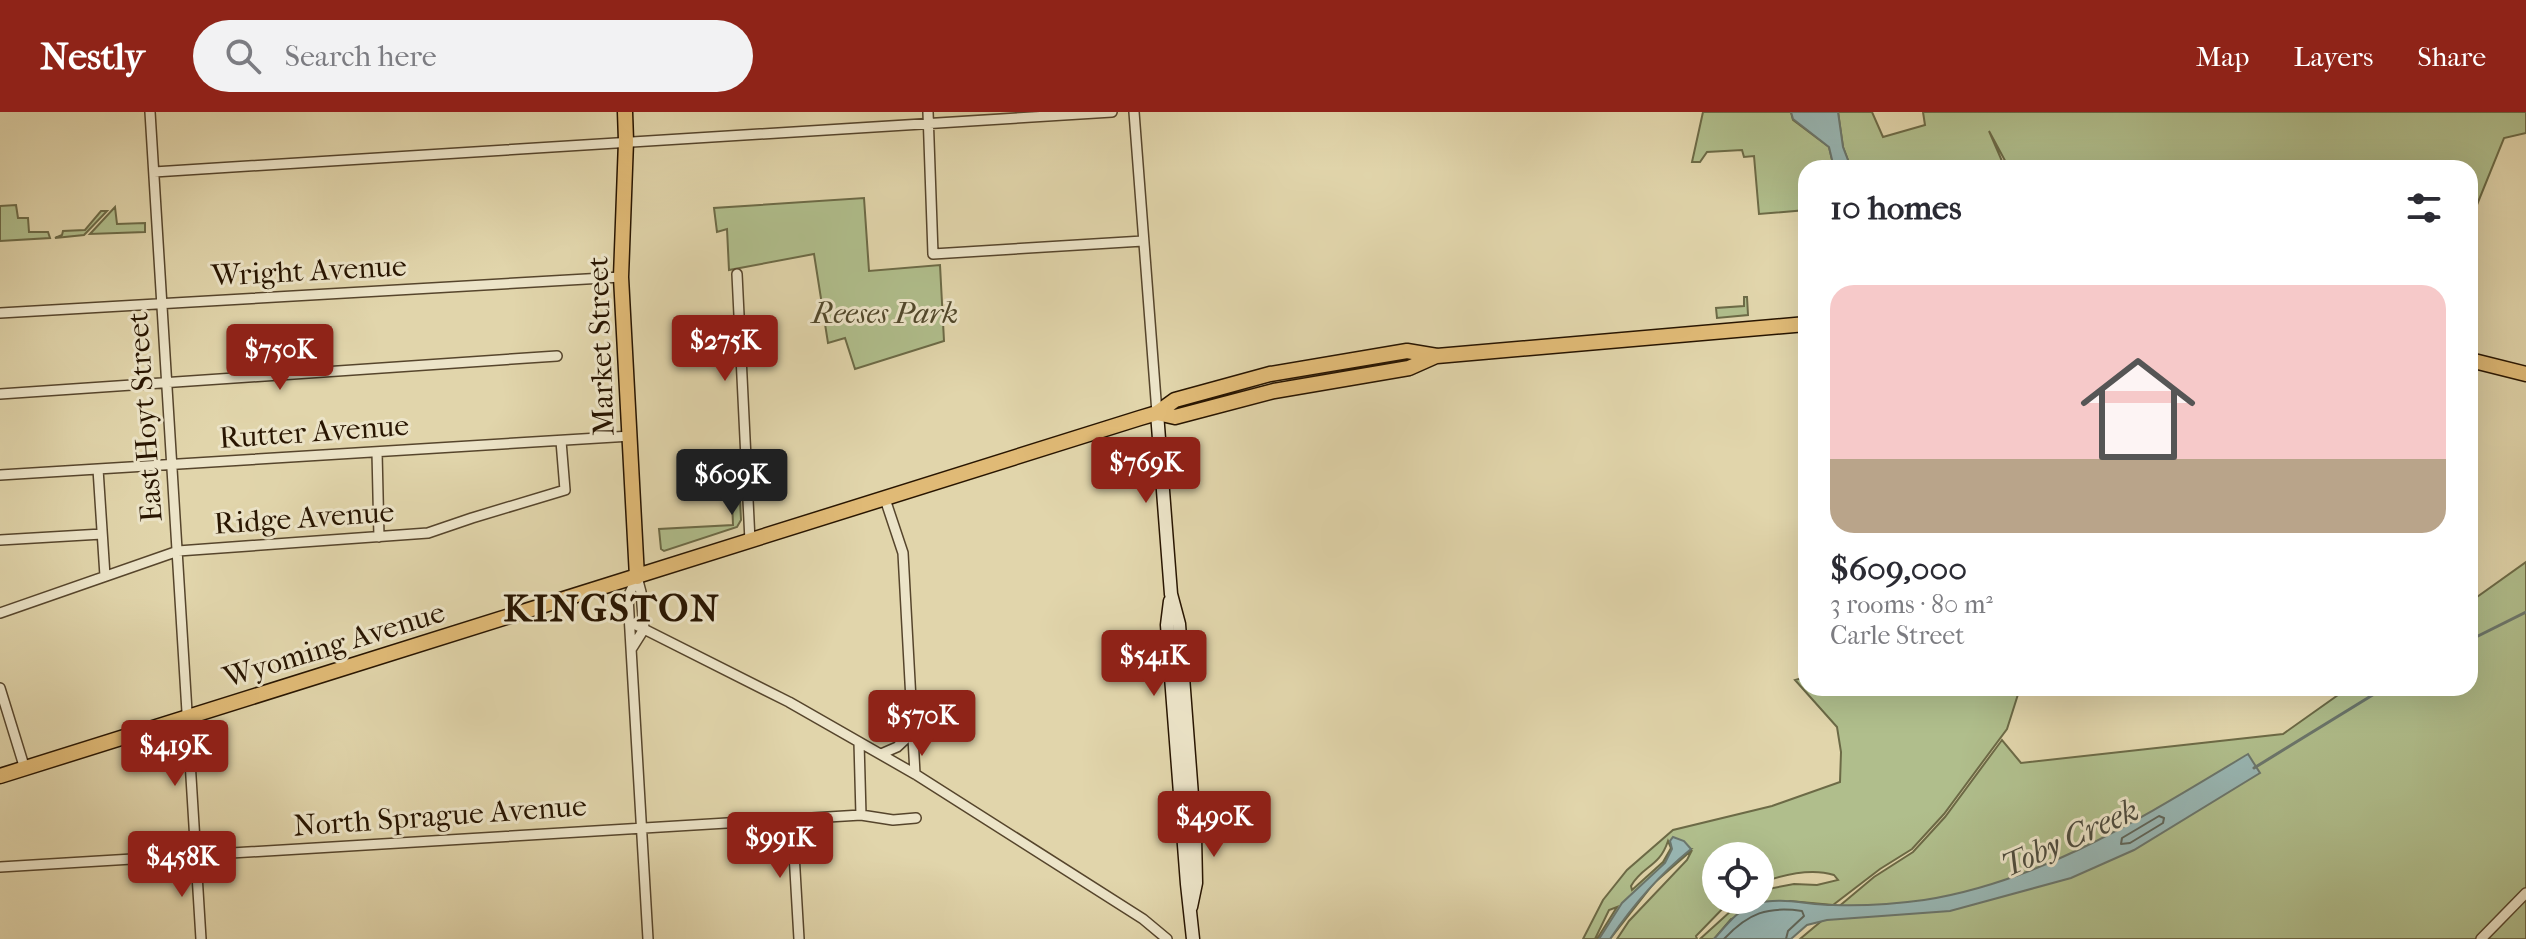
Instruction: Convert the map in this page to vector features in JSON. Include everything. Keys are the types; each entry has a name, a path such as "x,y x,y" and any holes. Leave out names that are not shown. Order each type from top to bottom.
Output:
{"main road":[{"name":"Market Street","path":"625,112 621,277 637,577"},
{"name":"Wyoming Avenue","path":"0,776 1157,413 1175,417 1274,391 1409,368 1437,356 1798,325"},
{"path":"2478,362 2526,374"}],"street":[{"name":"East Hoyt Street","path":"150,112 201,939"},
{"path":"928,112 933,254 1143,241"},
{"path":"154,172 1112,112"},
{"path":"1134,112 1171,594 1167,625 1193,939"},
{"path":"737,274 750,541"},
{"name":"Wright Avenue","path":"0,313 621,277"},
{"path":"0,394 557,356"},
{"name":"Rutter Avenue","path":"0,475 631,436"},
{"name":"Ridge Avenue","path":"0,613 178,551 428,533 565,490 561,441"},
{"path":"377,452 379,537"},
{"path":"98,469 105,576"},
{"path":"885,499 903,553 915,774"},
{"path":"0,540 102,534"},
{"name":"Market Street","path":"637,577 628,597 648,939"},
{"name":"Market Street","path":"637,577 644,629"},
{"path":"630,622 772,693 915,774 1143,919 1167,939"},
{"path":"632,648 644,629"},
{"path":"0,688 25,769"},
{"path":"881,754 897,747 913,732"},
{"path":"859,742 861,815 893,820 916,818"},
{"name":"North Sprague Avenue","path":"0,867 861,815"},
{"path":"792,819 799,939"},
{"path":"2481,939 2526,893"}],"green space":[{"path":"1703,112 1791,112 1793,120 1829,147 1832,160 1798,160 1798,211 1759,214 1754,156 1744,157 1742,150 1707,152 1700,162 1692,162"},
{"path":"1838,112 1872,112 1883,137 1925,125 1923,112 2526,112 2526,133 2504,138 2478,202 2478,160 2005,160 1989,131 2002,160 1848,160"},
{"name":"Reeses Park","path":"864,198 869,271 940,265 944,341 855,369 845,338 828,343 814,254 729,270 727,229 717,232 714,208"},
{"path":"16,205 18,218 28,218 29,232 48,232 50,238 0,241 0,206"},
{"path":"115,207 117,224 145,223 145,232 90,234"},
{"path":"101,211 107,211 84,235 55,238 63,231 85,230"},
{"path":"1744,297 1747,297 1748,315 1717,318 1716,308 1744,306"},
{"path":"732,498 740,500 741,520 737,527 664,551 661,549 659,529 733,525"},
{"path":"2526,562 2526,939 1800,939 1874,877 1913,852 1945,817 2002,740 2021,763 2283,734 2337,696 2478,696 2478,596"},
{"path":"1809,696 2017,696 2007,729 1944,814 1912,849 1833,905 1790,901 1774,906 1774,888 1838,880 1834,875 1807,872 1774,879 1774,842 1702,842 1702,914 1717,914 1696,936 1697,939 1617,939 1629,921 1687,860 1692,850 1655,883 1691,849 1673,848 1665,863 1599,939 1617,907 1609,910 1595,939 1583,939 1603,900 1627,870 1673,830 1772,806 1840,782 1841,752 1837,727","holes":["1668,841 1671,848 1663,862 1632,890 1636,879 1656,862"]},
{"path":"1653,884 1610,939 1628,914"},
{"path":"1728,914 1747,914 1731,919 1714,939 1700,939"}],"water":[{"path":"1791,112 1838,112 1848,160 1832,160 1829,147 1793,119"},
{"name":"Toby Creek","path":"2248,754 2260,773 2134,850 2071,878 1950,911 1827,920 1807,925 1791,939 1714,939 1738,914 1774,914 1774,902 1823,905 1902,903 1968,891 2011,878 2093,843"},
{"path":"1673,837 1684,841 1691,849 1647,891 1610,939 1599,939 1622,903 1665,863 1672,849 1670,841"}],"waterway":[{"name":"Toby Creek","path":"2478,636 2526,612"},
{"name":"Toby Creek","path":"2254,768 2371,696"}],"district":[{"name":"KINGSTON","path":"612,608"}]}
